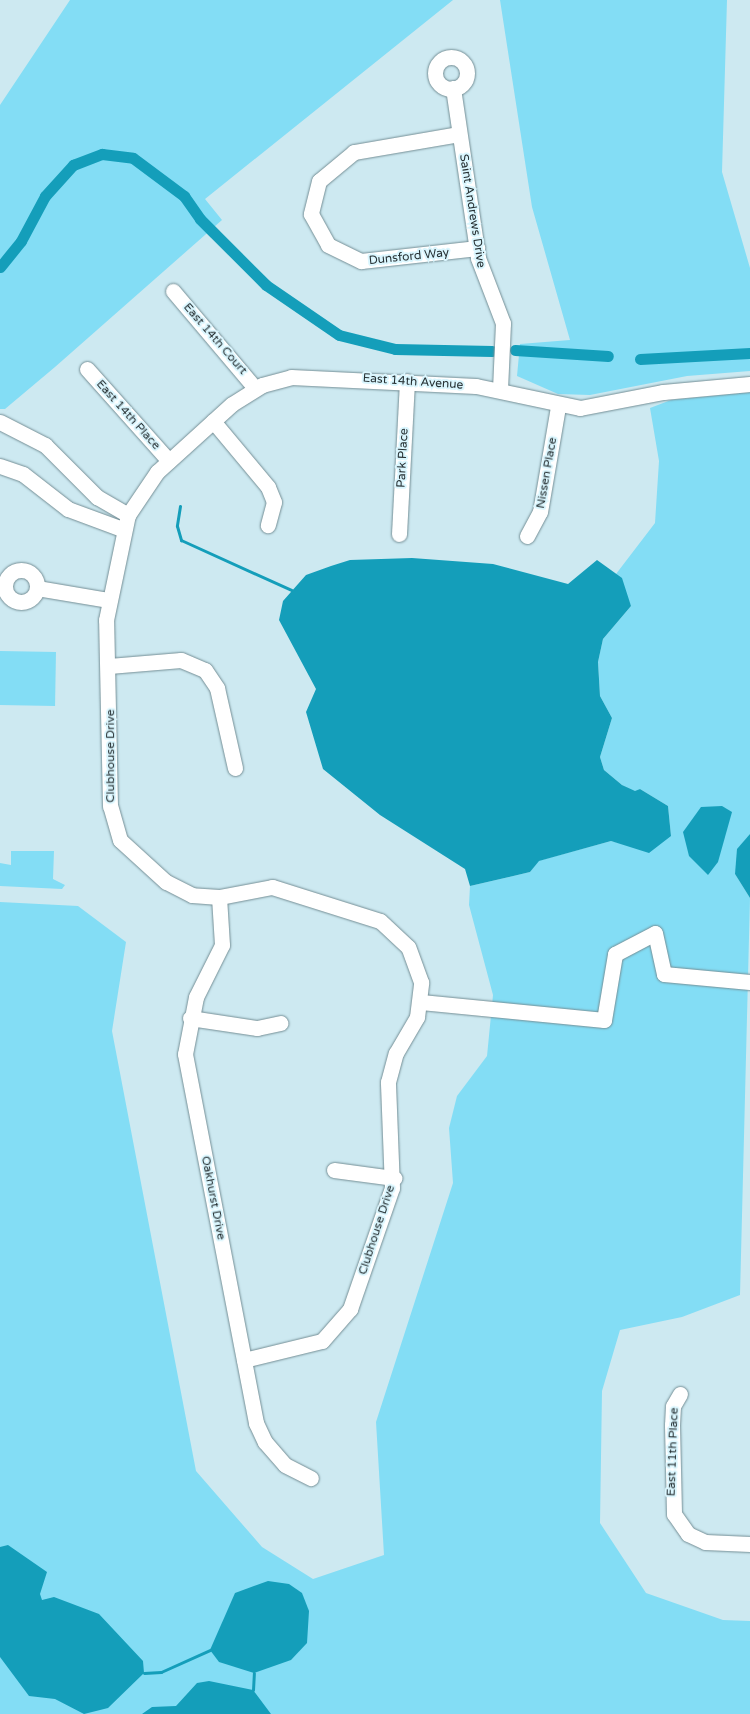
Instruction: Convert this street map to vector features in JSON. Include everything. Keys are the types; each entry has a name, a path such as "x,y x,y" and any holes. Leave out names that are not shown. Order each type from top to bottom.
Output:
{"street":[{"name":"Saint Andrews Drive","path":"453,88 482,274 503,323 500,390"},
{"name":"Dunsford Way","path":"459,134 354,152 319,182 311,214 328,245 361,261 477,248"},
{"name":"East 14th Court","path":"173,291 255,388"},
{"name":"East 14th Place","path":"87,369 169,461"},
{"name":"East 14th Avenue","path":"125,522 148,482 213,421 255,388 305,376 407,381 500,390 558,407 592,408 663,392 750,384"},
{"name":"Park Place","path":"399,534 407,381"},
{"name":"Nissen Place","path":"526,536 540,512 558,407"},
{"path":"213,421 268,487 274,502 268,526"},
{"path":"0,422 45,445 125,522"},
{"path":"0,466 23,474 68,510 125,522"},
{"name":"Clubhouse Drive","path":"125,522 109,600 110,806 120,840 138,860 178,890 219,897 272,887 380,921 400,937 412,955 421,982 421,1002 389,1076 394,1178 342,1323 322,1342 307,1348 244,1360"},
{"path":"37,588 109,600"},
{"path":"109,666 181,660 205,670 218,688 235,768"},
{"name":"Oakhurst Drive","path":"219,897 222,945 190,1018 185,1054 244,1360 265,1442 291,1470 311,1478"},
{"path":"421,1002 512,1014 604,1020 615,954 656,933 664,974 750,982"},
{"path":"190,1018 258,1028 280,1023"},
{"path":"334,1170 394,1178"},
{"name":"East 11th Place","path":"680,1394 672,1416 674,1514 688,1534 719,1544 750,1544"}],"shaded area":[{"path":"70,0 453,0 205,199 222,220 55,367 5,409 0,409 0,105"},
{"path":"500,0 727,0 722,172 750,268 750,371 687,376 590,395 558,394 517,376 520,344 570,340 532,207"},
{"path":"750,392 750,834 735,874 750,898 740,1295 682,1317 620,1330 602,1391 600,1523 646,1593 723,1620 750,1621 750,1714 0,1714 0,902 78,906 126,942 112,1031 196,1471 262,1547 313,1579 384,1555 376,1422 453,1183 449,1128 457,1096 487,1056 493,995 469,905 470,886 530,872 538,861 611,841 624,844 671,836 668,806 640,789 635,792 622,785 604,770 600,757 612,718 600,696 598,662 603,639 631,606 616,574 655,523 659,461 650,408 671,400"},
{"path":"412,558 493,564 568,584 597,560 622,578 631,606 603,639 598,662 600,696 612,718 600,757 604,770 622,785 635,791 640,789 668,806 671,836 649,853 611,841 539,861 530,872 470,886 465,869 380,815 323,769 306,712 316,689 279,620 283,601 306,575 331,566 350,560"},
{"path":"0,651 56,652 55,706 0,705"},
{"path":"722,806 732,812 718,862 708,875 689,856 683,832 701,807"},
{"path":"750,834 750,898 735,874 737,849"},
{"path":"11,851 54,851 53,879 65,885 62,889 0,886 0,863 11,865"},
{"path":"8,1545 47,1572 40,1594 42,1600 54,1597 99,1614 143,1661 144,1673 108,1708 84,1714 55,1699 29,1696 0,1657 0,1547"},
{"path":"268,1581 289,1584 302,1593 309,1611 307,1643 291,1660 254,1673 219,1662 210,1650 235,1593"},
{"path":"209,1681 253,1690 271,1714 142,1714 152,1707 176,1706 197,1683"}],"waterway":[{"path":"0,267 21,241 45,196 73,165 102,154 133,158 184,196 200,219 266,285 339,335 395,349 492,351"},
{"path":"515,350 608,356"},
{"path":"640,359 750,353"},
{"path":"180,506 177,526 181,540 291,590"},
{"path":"144,1673 161,1672 210,1650"},
{"path":"253,1690 254,1673"}]}
